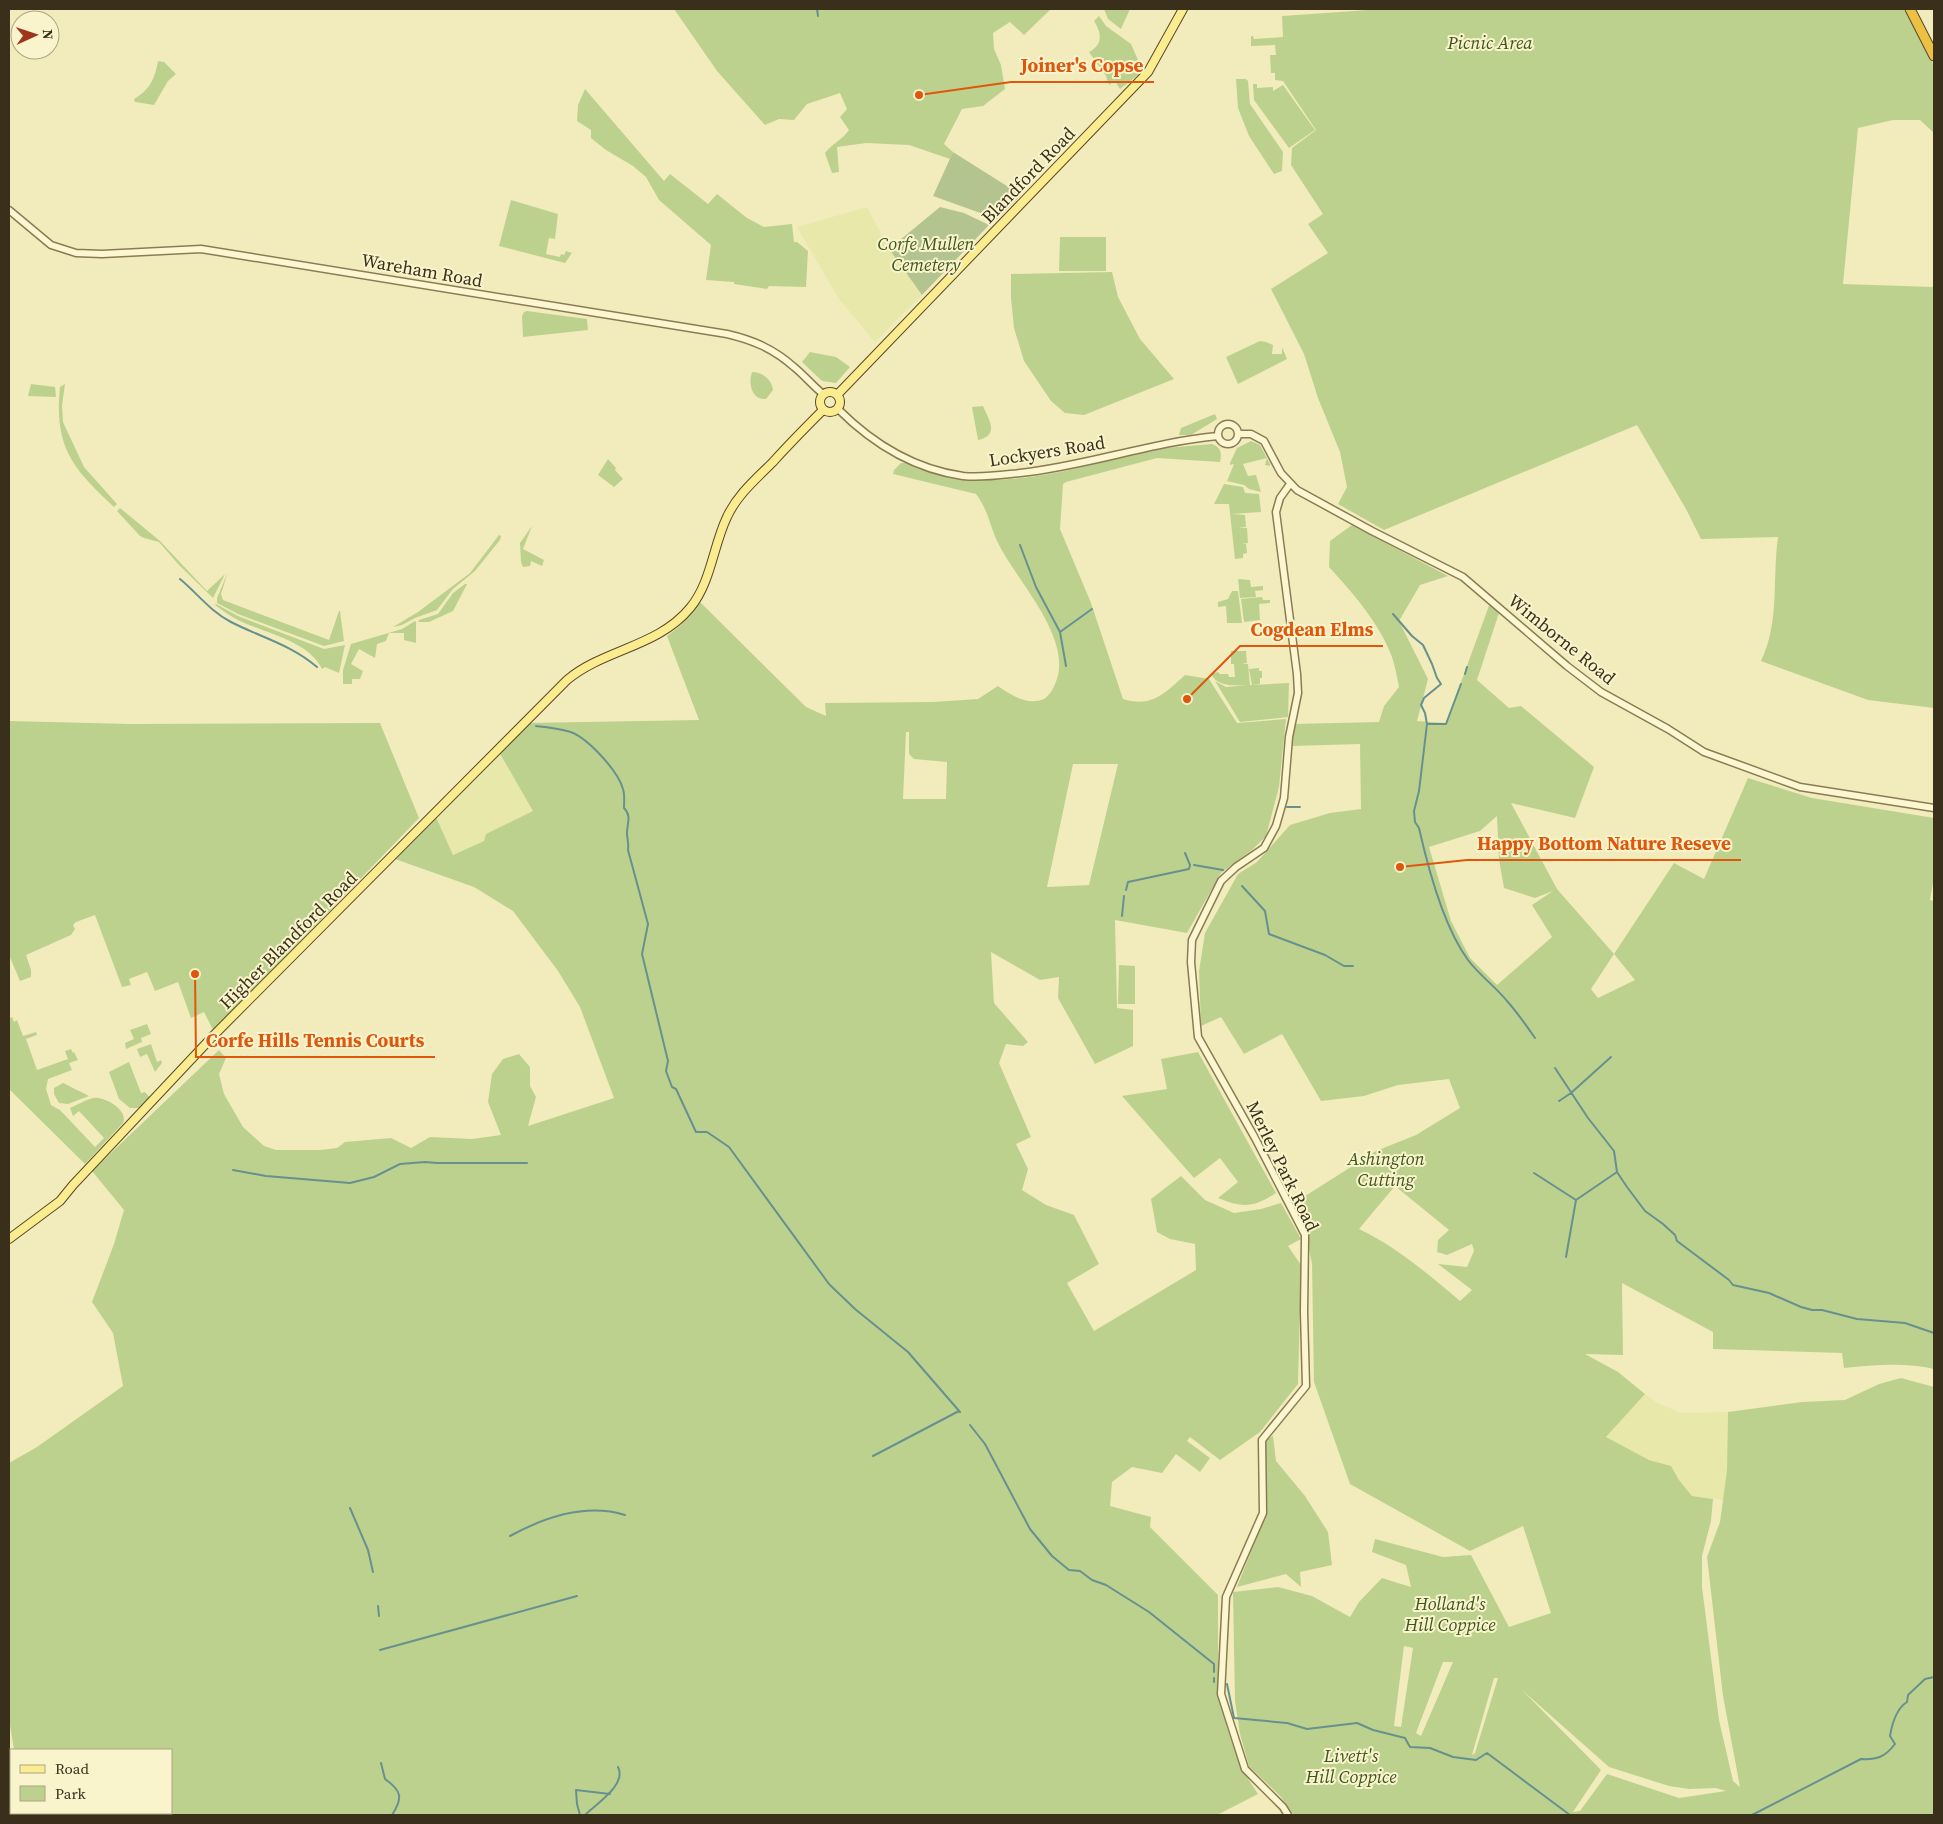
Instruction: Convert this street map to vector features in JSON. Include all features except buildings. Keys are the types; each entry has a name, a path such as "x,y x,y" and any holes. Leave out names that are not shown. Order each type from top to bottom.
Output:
{"highway":[{"path":"1910,9 1934,56"}],"main road":[{"name":"Blandford Road","path":"837,395 1142,78 1162,49 1183,9"},
{"path":"830,392 837,395 840,403 838,409 830,413 823,410 819,402 822,394 830,392"},
{"name":"Higher Blandford Road","path":"9,1239 60,1201 148,1104 523,722 578,670 651,639 672,625 690,608 702,588 721,530 737,500 823,410"}],"street":[{"name":"Wareham Road","path":"9,210 51,245 76,253 102,254 201,249 727,334 753,341 769,348 790,363 822,394"},
{"name":"Lockyers Road","path":"838,409 874,441 899,456 931,468 963,476 992,476 1035,472 1166,443 1218,436"},
{"path":"1226,424 1235,428 1238,434 1235,442 1228,444 1220,441 1218,436 1220,428 1226,424"},
{"name":"Wimborne Road","path":"1238,434 1250,434 1264,441 1282,473 1297,490 1463,577 1567,666 1602,692 1668,729 1704,752 1800,787 1934,808"},
{"name":"Merley Park Road","path":"1288,1815 1283,1807 1245,1769 1221,1694 1226,1597 1263,1513 1262,1440 1306,1386 1304,1312 1305,1235 1255,1138 1198,1037 1191,962 1192,940 1222,881 1236,866 1264,848 1276,826 1284,798 1289,737 1298,693 1276,512 1280,498 1290,484"}],"green space":[{"path":"674,9 1051,9 1024,35 1010,22 993,33 994,49 1001,65 1005,89 983,106 962,109 944,144 953,152 950,159 909,145 866,143 837,147 839,172 832,173 825,153 849,130 840,117 847,109 840,93 807,104 794,120 779,119 765,125 717,71"},
{"path":"1104,9 1130,9 1121,29 1108,19"},
{"name":"Picnic Area","path":"1382,9 1906,9 1934,66 1934,133 1920,120 1893,120 1858,128 1843,284 1934,287 1934,708 1868,700 1761,661 1771,631 1778,537 1701,539 1686,509 1637,425 1384,530 1338,504 1347,487 1340,452 1318,398 1304,354 1271,289 1328,253 1308,224 1323,214 1291,165 1292,148 1316,130 1283,81 1275,80 1275,73 1271,73 1270,55 1276,55 1275,45 1251,46 1251,36 1254,39 1283,37 1282,16"},
{"path":"1099,16 1106,26 1131,44 1143,71 1120,89 1115,81 1109,85 1106,76 1089,52 1099,42 1100,34 1094,21"},
{"path":"158,61 164,62 176,74 168,81 154,105 135,102 134,99 144,92 151,83"},
{"path":"1236,79 1246,79 1248,81 1250,104 1283,152 1282,171 1274,174 1249,136 1238,108"},
{"path":"1253,84 1257,84 1257,88 1273,87 1273,91 1283,85 1315,130 1289,148 1254,100"},
{"path":"585,89 664,181 670,174 708,204 717,194 747,218 764,227 792,224 794,242 797,242 808,251 806,287 769,286 767,289 734,284 734,282 706,280 711,245 659,200 646,177 591,138 591,130 577,121 578,105"},
{"name":"Corfe Mullen Cemetery","path":"953,152 1021,195 997,219 933,196"},
{"path":"511,200 558,214 555,239 549,238 546,254 560,257 566,251 572,253 565,263 499,246"},
{"path":"867,207 889,249 922,295 875,342 839,299 797,227"},
{"name":"Corfe Mullen Cemetery","path":"940,207 964,213 989,225 922,295 889,249"},
{"path":"1060,237 1106,237 1106,271 1059,271"},
{"path":"1112,272 1118,297 1140,339 1174,379 1084,415 1065,413 1051,401 1024,361 1014,328 1011,274"},
{"path":"527,311 587,319 588,330 523,337 522,316"},
{"path":"1260,341 1273,345 1272,354 1282,354 1282,347 1287,359 1238,384 1226,357"},
{"path":"810,352 836,357 850,367 836,383 822,381 802,362"},
{"path":"752,372 756,372 769,379 773,390 766,399 761,399 754,394 751,386"},
{"path":"31,384 55,387 56,397 28,396"},
{"path":"65,384 62,406 63,422 84,467 117,504 114,507 77,468 63,441 59,408 60,387"},
{"path":"983,406 990,422 991,431 985,438 978,440 972,407"},
{"path":"1215,414 1217,419 1191,435 1179,435 1181,428"},
{"path":"1251,441 1260,445 1267,458 1243,464 1248,476 1256,475 1261,492 1227,481 1234,464 1230,465 1230,463 1237,448"},
{"path":"1212,444 1220,451 1220,462 1157,458 1066,482 1063,484 1060,529 1091,603 1123,699 1142,702 1150,700 1171,688 1185,675 1209,679 1237,723 1286,719 1279,787 1266,836 1252,850 1221,873 1187,933 1115,920 1117,1008 1133,1010 1133,1046 1095,1064 1058,998 1059,977 1040,980 991,952 994,1003 1028,1042 1023,1046 1006,1044 999,1063 1031,1137 1016,1144 1028,1169 1022,1190 1046,1205 1074,1215 1099,1264 1067,1283 1094,1331 1196,1270 1195,1244 1170,1239 1157,1232 1151,1199 1181,1176 1205,1200 1234,1213 1261,1209 1281,1203 1301,1239 1288,1246 1301,1265 1298,1384 1260,1432 1220,1460 1190,1437 1187,1441 1210,1458 1200,1472 1176,1454 1162,1473 1132,1467 1112,1482 1110,1506 1151,1517 1150,1527 1218,1595 1218,1691 1227,1728 1241,1768 1258,1794 1217,1815 9,1815 10,1756 10,1814 172,1814 172,1749 14,1749 9,1719 9,1463 37,1447 123,1386 113,1333 92,1302 114,1244 124,1210 92,1171 219,1050 226,1058 219,1074 224,1094 243,1127 264,1146 276,1150 320,1150 337,1148 345,1142 391,1138 411,1148 430,1137 472,1139 501,1135 488,1102 492,1074 503,1059 519,1054 530,1067 530,1086 536,1097 528,1126 614,1098 580,1007 558,971 513,911 474,887 395,859 436,817 453,855 484,841 486,834 533,811 499,752 528,723 699,720 667,636 680,626 700,602 806,707 826,716 825,703 933,702 978,699 998,686 1014,696 1025,700 1038,701 1044,699 1051,692 1055,684 1059,667 1057,649 1042,612 999,545 980,500 976,494 893,474 894,470 901,463 906,463 949,477 975,480 1002,480 1057,472 1164,446 1165,448","holes":["906,732 909,732 909,754 914,759 947,762 946,799 903,799","1073,764 1118,764 1089,885 1047,887"]},
{"path":"1267,458 1270,464 1270,466 1265,465"},
{"path":"608,459 623,479 614,487 598,475"},
{"path":"1224,484 1243,487 1245,493 1259,494 1261,512 1232,514 1245,515 1246,527 1238,528 1247,528 1248,543 1242,544 1246,544 1247,553 1243,554 1243,558 1235,559 1229,504 1214,504"},
{"path":"120,508 160,541 207,591 225,574 213,598 179,565 159,542 140,536 117,511"},
{"path":"1352,525 1448,576 1420,585 1399,621 1428,679 1417,721 1446,723 1490,603 1499,613 1477,680 1509,708 1521,706 1594,767 1575,818 1511,803 1557,889 1614,954 1674,863 1704,879 1748,778 1812,798 1934,818 1934,877 1930,900 1934,901 1934,1369 1901,1365 1844,1368 1842,1353 1713,1349 1713,1332 1622,1283 1623,1355 1585,1354 1618,1372 1645,1394 1606,1437 1649,1460 1671,1466 1692,1496 1713,1499 1711,1521 1702,1556 1702,1587 1719,1720 1733,1781 1740,1787 1723,1696 1707,1557 1720,1522 1727,1470 1728,1412 1802,1402 1845,1400 1879,1384 1901,1378 1934,1387 1934,1815 1294,1815 1281,1797 1249,1766 1240,1734 1235,1701 1233,1592 1278,1587 1312,1596 1350,1617 1359,1602 1382,1578 1411,1587 1406,1565 1372,1552 1375,1539 1443,1557 1471,1555 1509,1627 1551,1613 1523,1526 1470,1551 1350,1484 1314,1382 1312,1264 1306,1233 1291,1205 1376,1151 1416,1135 1460,1108 1449,1079 1398,1085 1364,1096 1321,1101 1282,1034 1244,1054 1221,1017 1201,1026 1199,971 1205,933 1238,874 1257,862 1290,825 1330,813 1361,809 1360,744 1292,746 1294,724 1379,722 1384,706 1399,687 1392,657 1373,621 1329,567 1330,541","holes":["1497,816 1499,860 1504,888 1535,898 1553,891 1532,905 1552,937 1497,985 1470,958 1451,921 1429,847 1480,831","1614,954 1635,980 1598,998 1591,989","1395,1186 1449,1230 1438,1240 1437,1252 1447,1255 1472,1244 1474,1251 1467,1267 1438,1264 1472,1290 1460,1301 1412,1262 1359,1229","1404,1646 1413,1648 1401,1727 1394,1726","1443,1662 1453,1662 1421,1736 1416,1733","1494,1678 1498,1678 1475,1753 1472,1755","1521,1689 1609,1767 1669,1786 1689,1789 1716,1788 1726,1791 1679,1798 1607,1774 1580,1811 1573,1812 1601,1770"]},
{"path":"532,526 523,549 544,560 542,566 531,561 530,566 523,567 520,543"},
{"path":"499,535 501,536 500,540 475,571 453,589 437,610 393,627 418,612 470,573"},
{"path":"228,572 221,594 223,600 329,640 340,611 344,641 324,646 238,614 217,603 217,598"},
{"path":"1238,579 1250,580 1251,587 1263,586 1263,590 1255,591 1256,597 1240,598"},
{"path":"467,584 453,611 429,622 418,622 438,614 453,593"},
{"path":"1232,591 1238,591 1242,623 1227,623 1226,606 1218,607 1218,602 1228,599"},
{"path":"1262,597 1263,600 1270,600 1270,603 1259,604 1260,620 1244,622 1241,599"},
{"path":"216,604 238,616 324,649 345,645 339,673 325,667 322,669 316,659 307,651 285,639 238,620"},
{"path":"415,621 416,643 404,640 404,633 389,633 386,641 377,644 375,658 359,649 351,664 363,671 360,679 352,679 352,684 343,684 343,670 351,644 402,629"},
{"path":"1231,651 1246,651 1247,663 1242,664 1248,664 1250,685 1289,683 1288,717 1240,722 1215,681 1226,687 1249,685 1223,684 1218,682 1211,674 1218,672 1220,674 1228,674 1229,677 1235,677 1234,664 1231,664"},
{"path":"1259,668 1259,671 1262,671 1260,684 1252,685 1249,669"},
{"path":"9,721 130,724 380,723 419,818 232,1012 233,1016 215,1034 204,1012 191,1018 178,982 155,991 147,972 129,979 131,985 122,987 95,915 76,922 73,925 75,929 71,935 26,955 31,970 31,977 20,981 9,955"},
{"path":"499,752 534,811 487,834 484,841 453,855 436,817"},
{"path":"1119,965 1135,966 1135,1004 1118,1004"},
{"path":"9,1017 12,1017 14,1022 17,1020 23,1036 36,1032 37,1035 26,1039 37,1070 68,1059 65,1051 71,1049 74,1052 78,1060 69,1063 72,1070 48,1079 46,1089 51,1105 60,1110 95,1147 104,1138 79,1111 73,1116 70,1108 90,1099 98,1098 114,1105 122,1113 123,1123 85,1164 9,1089"},
{"path":"147,1024 151,1034 141,1038 142,1042 126,1049 125,1043 134,1039 130,1030"},
{"path":"151,1044 157,1062 161,1060 162,1063 155,1072 147,1054 140,1057 137,1049"},
{"path":"1198,1052 1276,1193 1261,1202 1241,1205 1218,1198 1238,1182 1220,1158 1194,1178 1122,1096 1167,1089 1161,1059"},
{"path":"129,1062 141,1093 145,1092 152,1100 143,1108 130,1108 119,1099 109,1072"},
{"path":"63,1083 89,1096 68,1104 59,1103 54,1094 54,1088"},
{"path":"1645,1394 1656,1402 1681,1413 1728,1412 1727,1470 1723,1500 1692,1496 1671,1466 1649,1460 1606,1437"},
{"path":"1273,1436 1276,1461 1305,1496 1328,1532 1332,1565 1300,1572 1301,1587 1286,1574 1237,1587 1265,1516 1265,1440"}],"waterway":[{"path":"817,9 818,16"},
{"path":"1020,545 1036,587 1060,632 1092,609"},
{"path":"180,579 223,618 286,647 317,667"},
{"path":"1393,614 1412,636 1423,645 1441,684 1424,698 1421,705 1427,724 1419,791 1414,811 1415,822 1419,828 1427,861 1444,914 1451,931 1468,960 1511,1005 1535,1038"},
{"path":"1060,632 1066,666"},
{"path":"1465,674 1467,667"},
{"path":"1428,724 1446,724 1461,684"},
{"path":"536,726 567,731 583,739 608,764 623,789 624,808 628,814 628,850 648,924 642,954 668,1061 666,1071 672,1087 676,1089 696,1132 707,1132 729,1147 829,1284 855,1309 908,1352 960,1412"},
{"path":"1287,807 1300,807"},
{"path":"1126,890 1128,882 1189,869 1190,865 1185,853"},
{"path":"1194,865 1223,870"},
{"path":"1242,886 1265,911 1269,934 1325,955 1344,966 1353,966"},
{"path":"1122,916 1124,896"},
{"path":"1559,1101 1571,1093 1611,1057"},
{"path":"1555,1068 1588,1118 1614,1151 1617,1172 1645,1211 1675,1235 1677,1241 1733,1285 1769,1293 1812,1310 1822,1310 1857,1319 1905,1323 1934,1333"},
{"path":"233,1170 266,1176 350,1183 374,1177 400,1164 425,1162 527,1163"},
{"path":"1566,1257 1576,1200 1617,1172"},
{"path":"1534,1173 1576,1200"},
{"path":"873,1456 959,1411"},
{"path":"970,1425 985,1444 1030,1529 1052,1556 1069,1570 1080,1571 1092,1580 1106,1585 1149,1612 1214,1664 1214,1672"},
{"path":"350,1508 368,1550 373,1572"},
{"path":"510,1536 536,1523 565,1514 595,1511 625,1515"},
{"path":"380,1650 577,1596"},
{"path":"378,1606 379,1616"},
{"path":"1752,1815 1861,1759 1876,1758 1888,1752 1895,1744 1890,1736 1893,1722 1897,1713 1907,1702 1908,1695 1925,1679 1934,1677"},
{"path":"1227,1684 1234,1718 1287,1723 1307,1729 1357,1723 1373,1730 1405,1738 1410,1747 1430,1748 1453,1757 1476,1760 1487,1753 1570,1815"},
{"path":"381,1763 385,1779 395,1787 399,1795 398,1804 392,1815"},
{"path":"585,1815 603,1800 614,1787 620,1774 618,1767"},
{"path":"580,1815 576,1790 610,1794"}],"place":[{"name":"Joiner's Copse","path":"919,95"},
{"name":"Cogdean Elms","path":"1187,699"},
{"name":"Happy Bottom Nature Reseve","path":"1400,867"},
{"name":"Corfe Hills Tennis Courts","path":"195,974"}],"park label":[{"name":"Ashington Cutting","path":"1386,1168"},
{"name":"Holland's Hill Coppice","path":"1450,1614"},
{"name":"Livett's Hill Coppice","path":"1351,1765"}]}
